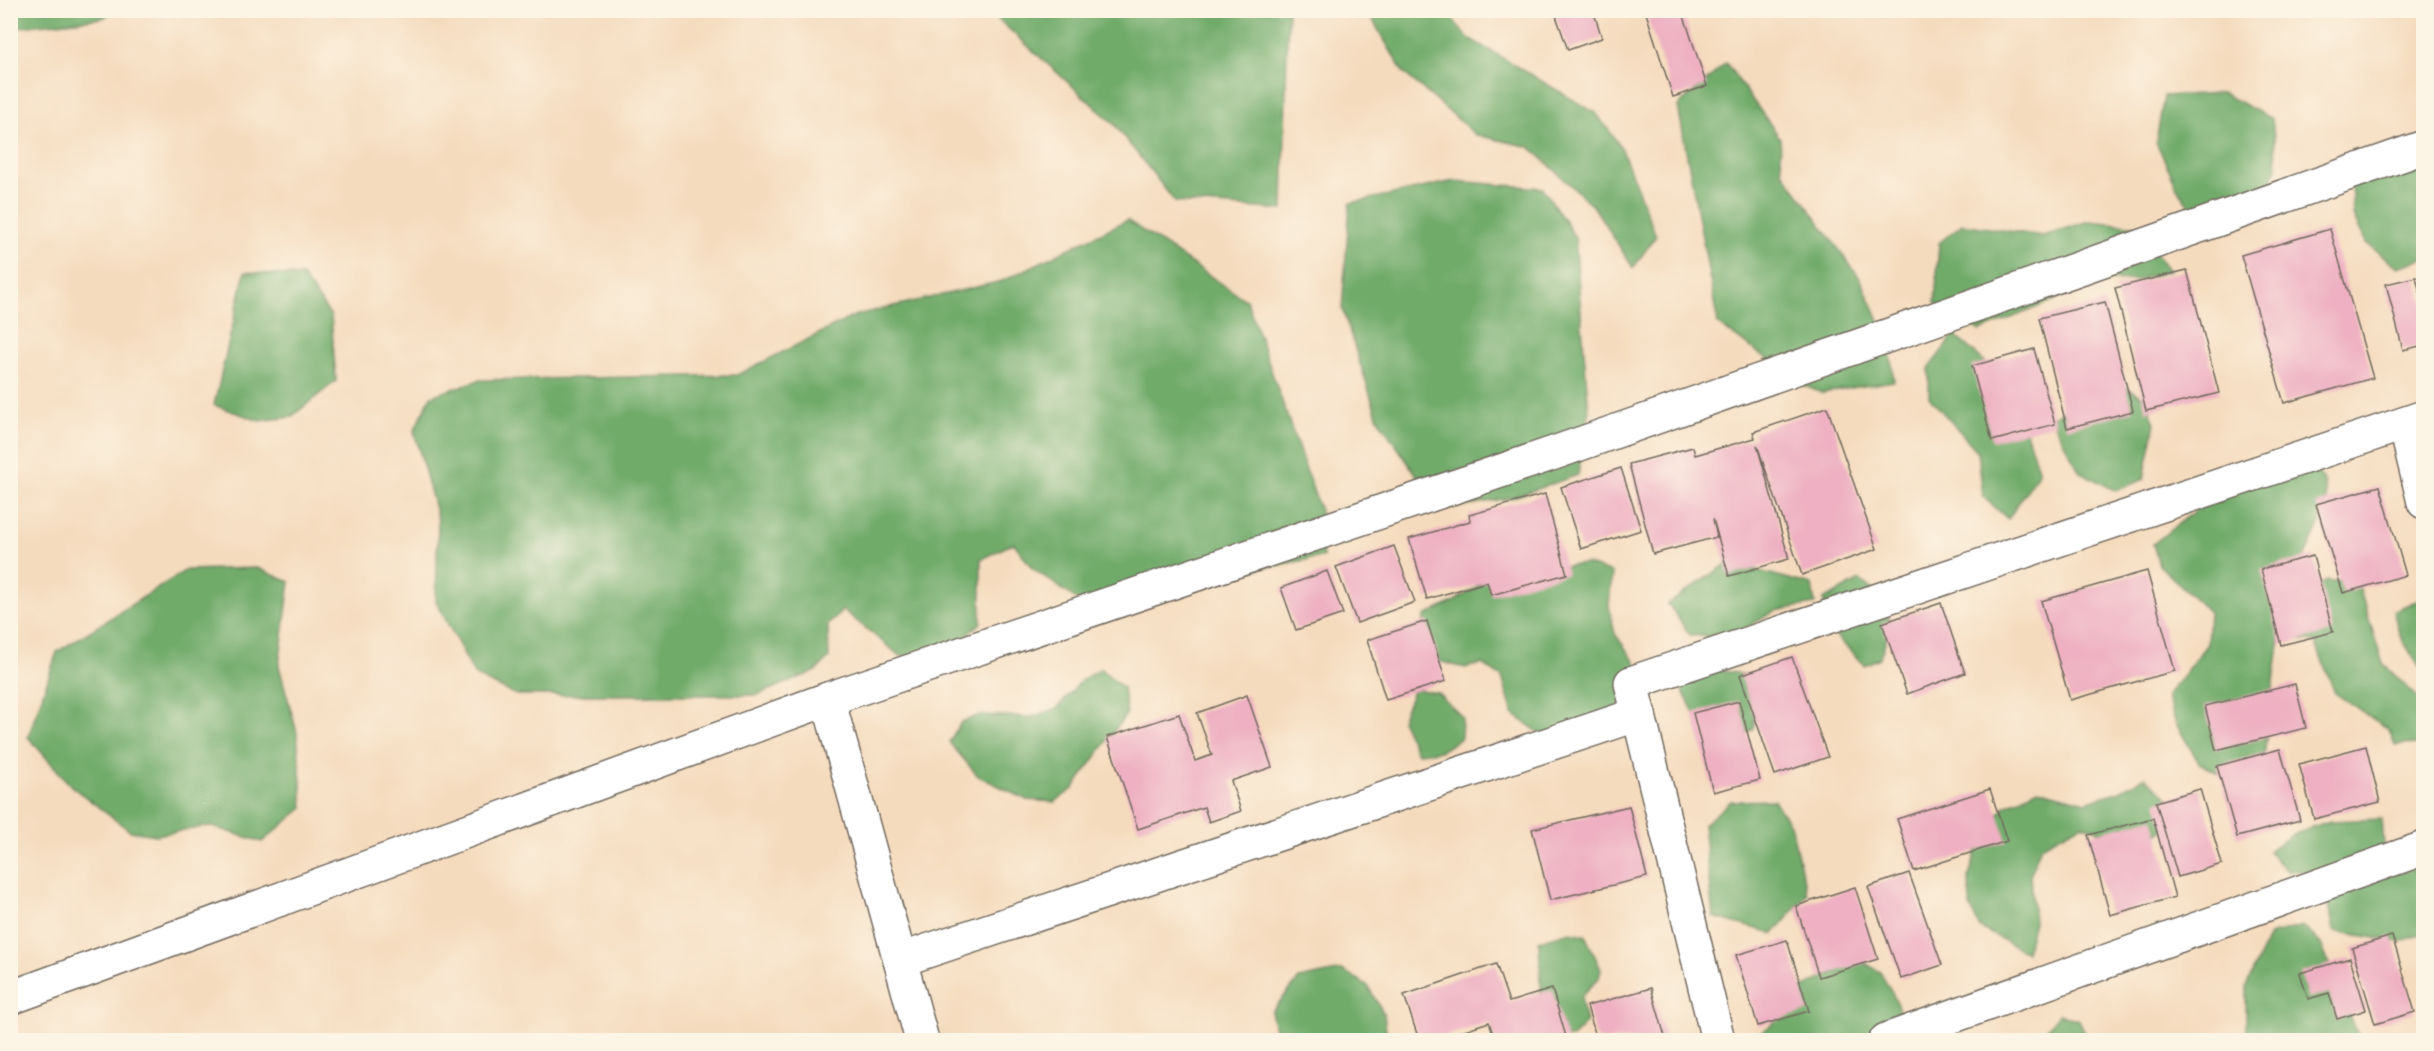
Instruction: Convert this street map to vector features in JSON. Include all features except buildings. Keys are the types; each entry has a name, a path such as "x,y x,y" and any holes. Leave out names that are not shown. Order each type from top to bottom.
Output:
{"street":[{"path":"10,998 828,699 1554,453 2424,147"},
{"path":"1718,1041 1631,683 2414,420 2424,502"},
{"path":"828,699 922,1041"},
{"path":"900,960 1639,714"},
{"path":"1886,1041 2424,848"}],"green space":[{"path":"10,11 113,11 103,18 11,28"},
{"path":"989,11 1288,11 1283,210 1175,202 1114,124"},
{"path":"1446,11 1467,37 1596,113 1621,147 1656,236 1633,268 1594,207 1530,147 1476,135 1403,72 1368,12"},
{"path":"1726,63 1780,138 1782,171 1861,280 1889,342 1894,381 1822,393 1805,386 1718,324 1678,106"},
{"path":"2222,93 2272,119 2277,167 2266,194 2199,218 2180,193 2156,142 2164,96"},
{"path":"2415,165 2423,172 2423,259 2398,267 2366,243 2353,215 2351,184"},
{"path":"1454,181 1543,188 1575,237 1589,414 1578,475 1511,498 1440,510 1378,419 1342,308 1350,203"},
{"path":"1127,220 1247,301 1320,510 1323,557 1079,601 1032,568 1014,543 981,559 981,623 944,654 900,656 843,610 828,625 829,658 816,671 757,695 516,695 475,676 436,601 438,520 414,431 431,396 479,380 737,375 856,315 1002,281"},
{"path":"2089,221 2138,226 2169,271 2137,280 2110,281 2084,288 1980,331 1935,303 1939,243 1962,224 2043,236"},
{"path":"245,272 302,276 331,316 336,381 291,417 260,421 214,405"},
{"path":"1954,335 1991,367 2018,407 2039,472 2008,519 1983,497 1978,452 1929,397 1929,368"},
{"path":"2119,383 2146,399 2155,423 2144,479 2116,491 2080,472 2051,419 2071,404"},
{"path":"2262,457 2312,463 2324,482 2328,506 2293,582 2308,593 2327,580 2358,584 2383,664 2423,702 2423,744 2395,745 2389,730 2335,693 2315,642 2280,637 2259,794 2199,763 2176,724 2167,696 2207,644 2209,612 2159,565 2153,544"},
{"path":"1737,557 1752,569 1812,585 1815,604 1775,611 1727,639 1690,635 1668,604"},
{"path":"1586,564 1612,573 1609,606 1615,634 1651,684 1562,749 1513,714 1502,677 1482,664 1465,668 1426,658 1421,632 1425,616 1453,602 1489,579 1527,570"},
{"path":"257,568 290,582 279,666 297,733 303,808 262,842 210,826 156,835 130,831 71,786 28,737 57,652 186,570"},
{"path":"1860,580 1886,601 1890,627 1880,658 1864,665 1834,634 1823,600"},
{"path":"2423,598 2423,673 2400,636 2393,611"},
{"path":"1101,669 1123,688 1127,713 1073,789 1055,802 1027,800 978,776 949,742 961,722 980,715 1030,717 1056,709 1083,679"},
{"path":"1712,669 1754,676 1754,729 1739,737 1703,729 1681,688"},
{"path":"1414,689 1438,693 1462,717 1461,738 1441,751 1417,753 1401,720"},
{"path":"2145,777 2172,801 2165,828 2140,847 2082,824 2041,846 2030,875 2034,922 2026,952 1980,928 1970,907 1969,877 1980,837 2005,806 2038,789 2086,802 2120,791"},
{"path":"1774,800 1791,826 1807,894 1774,934 1713,917 1703,825 1731,801"},
{"path":"2382,819 2384,846 2332,871 2287,871 2268,851 2295,833 2330,821"},
{"path":"2423,865 2423,933 2399,942 2334,931 2327,895"},
{"path":"2303,926 2321,944 2354,1028 2363,1040 2246,1040 2246,987 2269,935"},
{"path":"1570,932 1585,935 1601,969 1599,978 1581,997 1586,1023 1571,1038 1553,1038 1537,1018 1541,987 1539,941"},
{"path":"1860,960 1880,972 1897,1002 1904,1040 1755,1040 1754,1038 1771,1025 1798,990"},
{"path":"1342,970 1367,985 1384,1014 1387,1038 1383,1040 1275,1040 1276,1033 1271,1012 1299,979"},
{"path":"2059,1014 2079,1020 2089,1040 2047,1040 2046,1030"}]}
